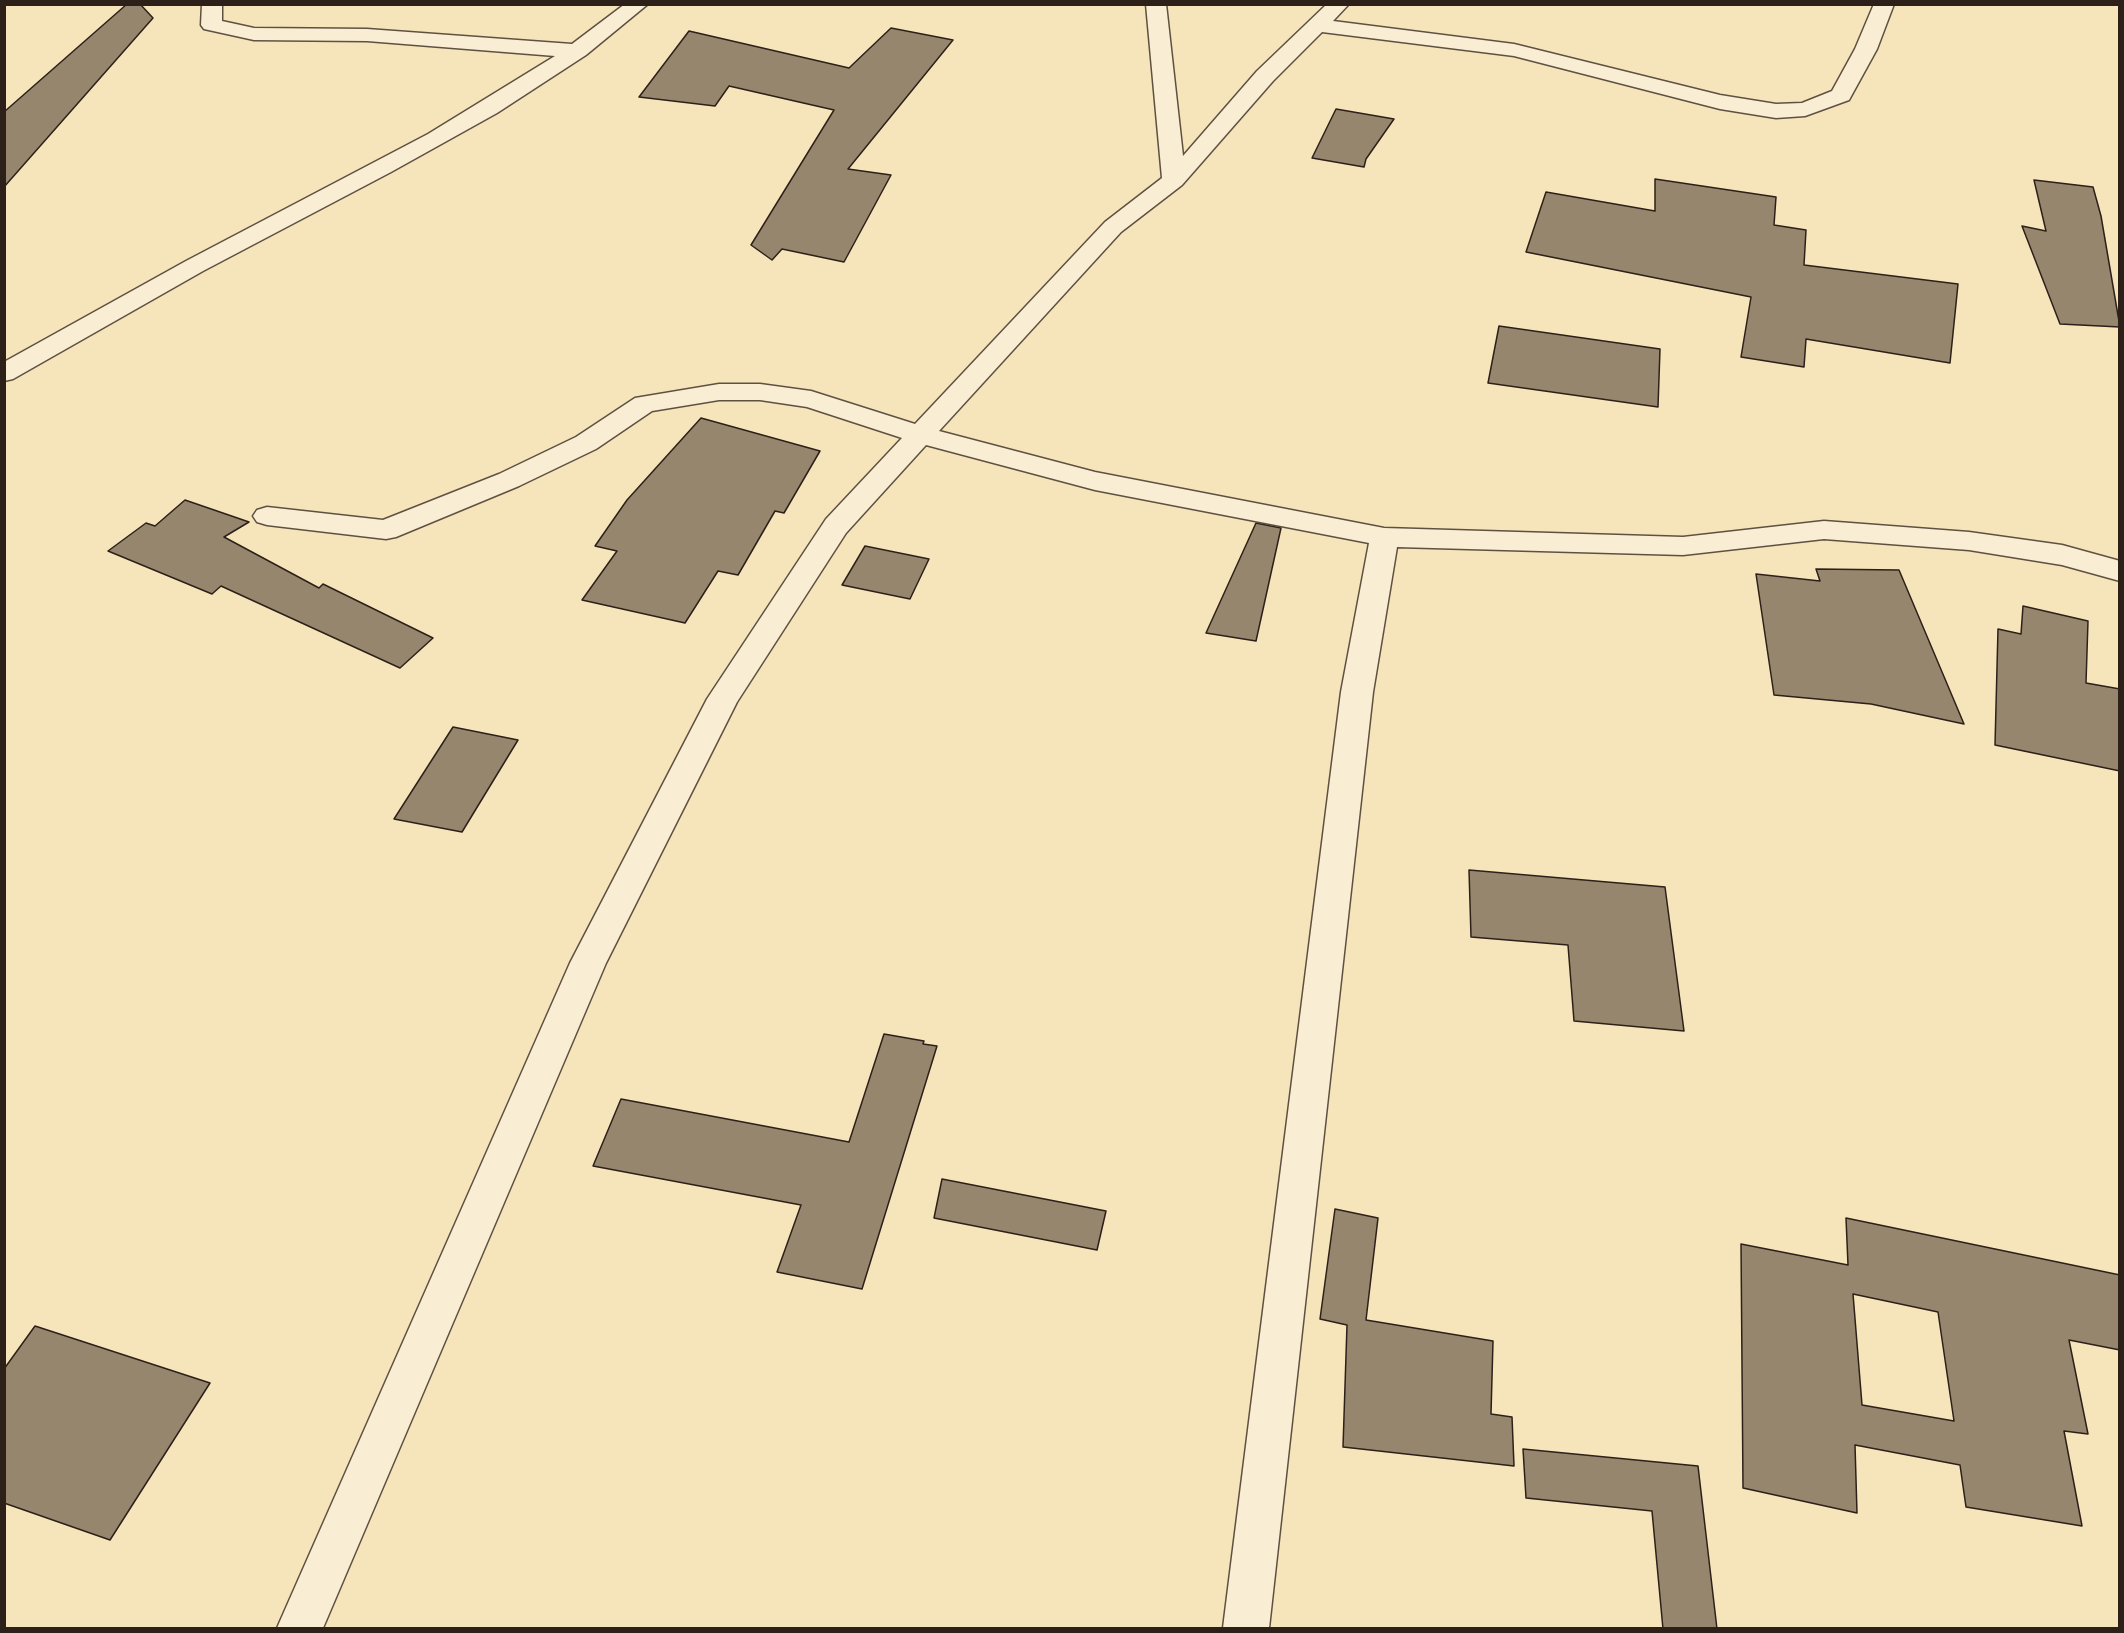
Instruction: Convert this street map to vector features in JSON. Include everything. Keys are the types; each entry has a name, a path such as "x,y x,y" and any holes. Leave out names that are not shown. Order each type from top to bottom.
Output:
{"street":[{"path":"212,4 212,25 254,34 367,35 579,51"},
{"path":"4,373 220,252 359,181 579,51 638,4"},
{"path":"1156,4 1174,180"},
{"path":"300,1629 588,963 723,699 836,526 1113,227 1174,180 1265,76 1327,15 1514,50 1720,102 1776,111 1805,109 1841,96 1866,49 1884,4"},
{"path":"267,516 386,530 509,480 586,443 644,404 719,392 760,392 811,399 921,435 1095,481 1384,537 1683,546 1824,530 1969,541 2062,555 2120,571"},
{"path":"1246,1629 1356,704 1384,537"}],"building":[{"path":"127,4 140,4 153,18 4,187 4,112"},
{"path":"891,28 953,40 848,169 891,175 844,262 782,249 772,260 751,245 834,110 729,86 715,106 639,97 689,31 849,68"},
{"path":"1336,109 1394,119 1366,159 1364,167 1312,158"},
{"path":"1655,179 1776,197 1774,225 1806,230 1804,265 1958,284 1950,363 1806,339 1804,367 1741,357 1751,297 1526,252 1546,192 1655,211"},
{"path":"2034,180 2093,187 2101,216 2120,327 2060,324 2022,226 2046,231"},
{"path":"1499,326 1660,349 1658,407 1488,383"},
{"path":"701,418 820,451 784,513 775,511 738,575 718,571 685,623 582,600 617,551 595,546 627,500"},
{"path":"185,500 249,522 224,537 319,588 323,584 433,638 400,668 221,586 212,594 108,551 146,523 155,526"},
{"path":"1256,523 1281,528 1256,641 1206,633"},
{"path":"865,546 929,559 910,599 842,585"},
{"path":"1816,569 1899,570 1964,724 1871,704 1774,695 1756,574 1820,581"},
{"path":"2023,606 2088,621 2086,683 2120,689 2120,771 1995,745 1998,629 2021,634"},
{"path":"453,727 518,740 462,832 394,819"},
{"path":"1469,870 1665,887 1684,1031 1574,1021 1568,945 1471,937"},
{"path":"884,1034 924,1041 923,1044 937,1046 862,1289 777,1272 801,1205 593,1166 621,1099 849,1142"},
{"path":"942,1179 1106,1211 1097,1250 934,1218"},
{"path":"1335,1209 1378,1218 1366,1320 1493,1341 1491,1414 1512,1417 1514,1466 1343,1447 1347,1325 1320,1319"},
{"path":"1846,1218 2120,1275 2120,1350 2069,1340 2088,1434 2064,1431 2082,1526 1966,1507 1960,1465 1855,1445 1857,1513 1743,1488 1741,1244 1848,1265","holes":["1853,1294 1938,1312 1954,1421 1862,1405"]},
{"path":"35,1326 210,1383 110,1540 4,1503 4,1369"},
{"path":"1523,1449 1698,1466 1717,1629 1663,1629 1652,1511 1526,1498"}]}
